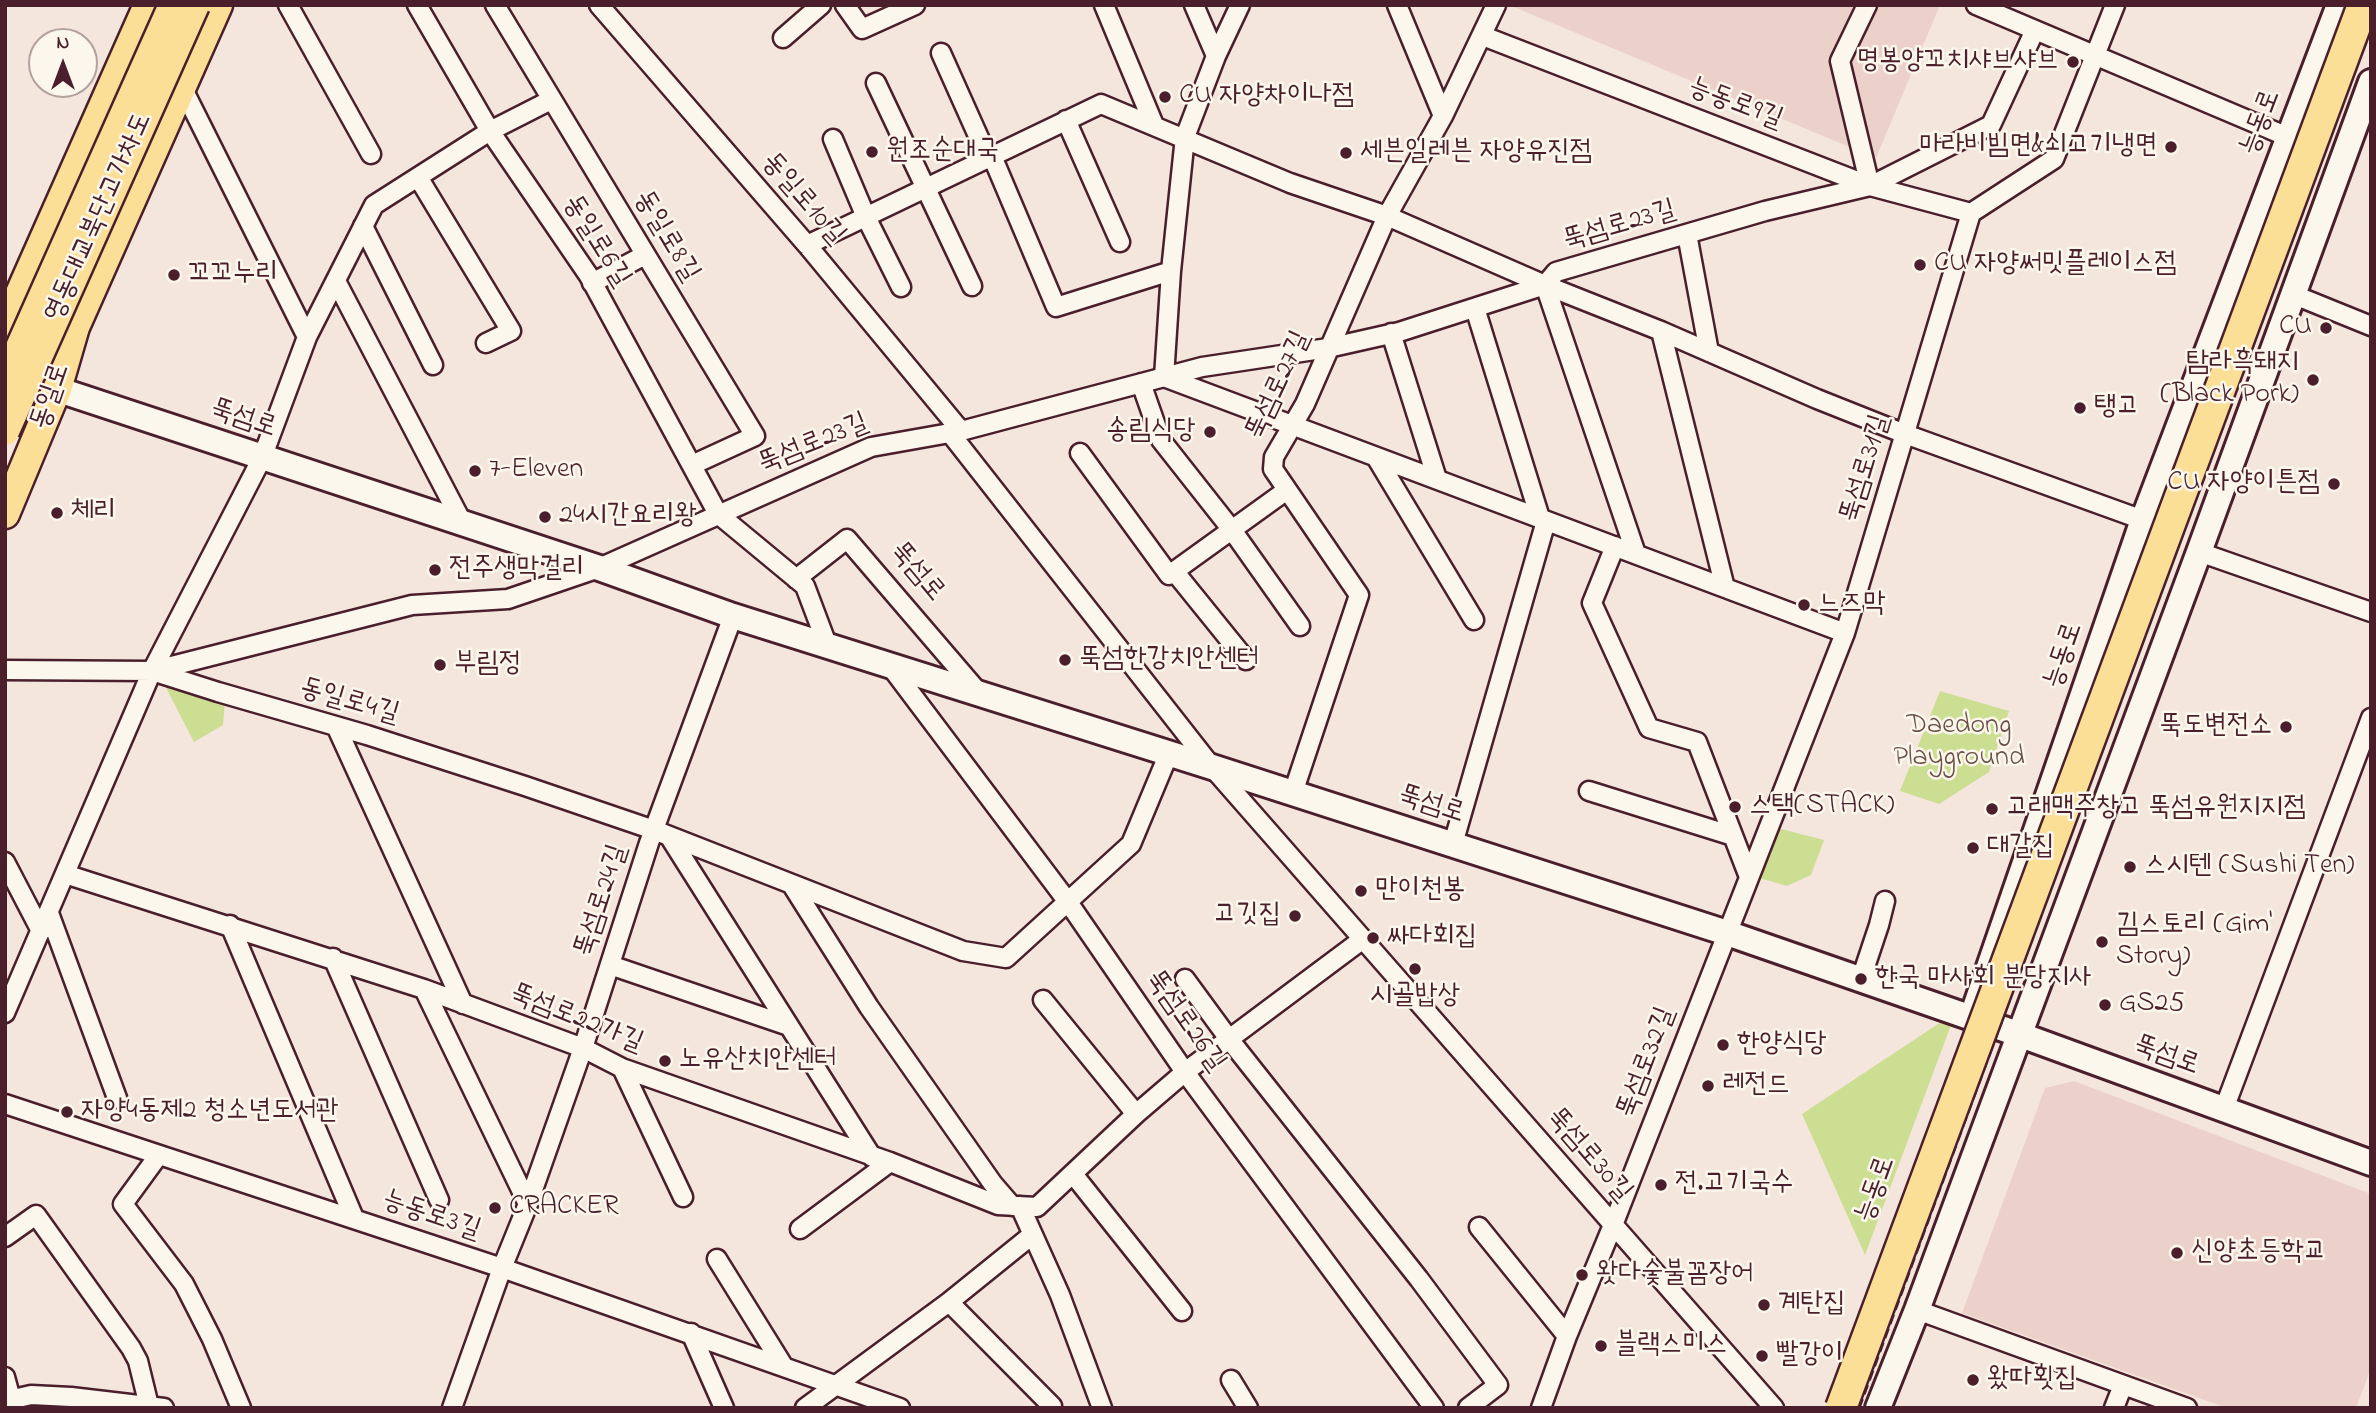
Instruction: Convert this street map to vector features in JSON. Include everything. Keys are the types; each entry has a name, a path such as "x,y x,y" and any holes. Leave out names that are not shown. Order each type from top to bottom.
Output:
{"highway":[{"path":"1841,1408 2364,5"},
{"path":"1855,1408 2371,20"}],"main road":[{"path":"5,327 148,5"},
{"name":"동일로","path":"5,382 173,5"},
{"name":"영동대교북단고가차도","path":"5,431 195,5"},
{"name":"동일로","path":"5,514 57,389 75,327 218,5"},
{"name":"능동로","path":"1828,1408 1971,1018 2143,520 2339,5"},
{"path":"1878,1408 1917,1310 2199,552 2371,82"},
{"name":"뚝섬로","path":"5,373 599,568 828,647 1169,753 1727,933 2018,1034 2371,1163"}],"street":[{"path":"288,5 371,154"},
{"name":"동일로6길","path":"417,5 490,131 592,283 718,514"},
{"name":"동일로8길","path":"495,5 755,436 692,465"},
{"name":"동일로10길","path":"598,5 807,245 956,432 1212,767"},
{"path":"783,38 821,5"},
{"path":"845,5 862,29 915,5"},
{"path":"1104,5 1154,125"},
{"path":"1194,5 1216,56"},
{"path":"1240,5 1216,56 1185,137 1171,271 1164,377 1845,633"},
{"path":"1397,5 1443,116"},
{"name":"뚝섬로27길","path":"1293,793 1359,595 1273,469 1275,457 1305,404 1387,215 1443,116 1496,5"},
{"path":"1867,5 1840,61 1870,186"},
{"path":"1976,5 2288,137"},
{"path":"1971,213 2054,159 2115,5"},
{"name":"뚝섬로23길","path":"599,568 871,447 956,432 1202,367 1328,348 1391,334 1545,285 1556,272 1765,211 1870,186 1991,125 2035,30"},
{"name":"능동로9길","path":"1483,36 1870,186 1971,213"},
{"path":"942,53 1056,307 1171,271"},
{"path":"876,83 972,286"},
{"path":"182,87 307,337"},
{"path":"5,1013 152,671 261,458 307,337 374,205 490,131 551,100"},
{"path":"807,245 1101,104 1290,183 1387,215 1545,285 1661,331 1817,399 1905,434 2143,520"},
{"path":"1066,120 1120,242"},
{"path":"833,139 866,216 901,287"},
{"path":"418,177 511,331 486,343"},
{"name":"뚝섬로31길","path":"1727,933 1845,633 1971,213"},
{"path":"363,226 433,365"},
{"path":"1687,234 1709,352"},
{"path":"592,283 645,255"},
{"path":"336,281 463,524"},
{"path":"1545,285 1636,554"},
{"path":"2292,295 2371,326"},
{"path":"1453,844 1543,519 1475,308"},
{"path":"1661,331 1725,588"},
{"path":"1391,334 1437,479"},
{"path":"1141,383 1161,440 1232,530 1300,626"},
{"path":"1080,453 1169,575 1287,490"},
{"path":"1376,457 1474,620"},
{"path":"718,514 805,586 828,647"},
{"name":"뚝섬로","path":"796,579 848,539 981,695"},
{"path":"1615,546 1592,603 1649,728 1697,741 1749,877"},
{"path":"2199,552 2371,612"},
{"path":"152,671 412,605 508,599 599,568"},
{"path":"1174,571 1246,660"},
{"name":"뚝섬로24길","path":"452,1408 528,1203 610,965 662,833 733,616"},
{"name":"뚝섬로26길","path":"891,667 1068,902 1185,1072 1434,1408"},
{"name":"동일로4길","path":"5,670 152,671 525,786 662,833 963,951 1006,958 1131,844 1169,753"},
{"path":"2224,1109 2371,718"},
{"path":"336,726 463,1004"},
{"name":"뚝섬로30길","path":"1212,767 1774,1408"},
{"path":"1589,791 1733,836"},
{"path":"662,833 872,1157"},
{"path":"5,862 41,931"},
{"name":"뚝섬로22가길","path":"65,874 424,989 583,1048 622,1068 890,1162 998,1205 1023,1206"},
{"path":"792,885 869,1007 993,1184 1023,1206 1032,1235 1060,1295 1102,1408"},
{"path":"1861,979 1885,901"},
{"path":"48,913 117,1098"},
{"path":"230,925 354,1219"},
{"name":"뚝섬로32길","path":"1541,1408 1727,933"},
{"path":"1023,1206 1073,1174 1185,1072 1363,939"},
{"path":"333,958 439,1200"},
{"path":"610,965 789,1026"},
{"path":"1185,979 1229,1039 1419,1279 1498,1385 1468,1408"},
{"path":"424,989 528,1203"},
{"path":"1043,1000 1136,1114"},
{"path":"622,1068 682,1197"},
{"name":"능동로3길","path":"5,1104 502,1268 900,1408"},
{"path":"158,1156 123,1204 184,1283 212,1339 241,1408"},
{"path":"800,1229 890,1162"},
{"path":"1073,1174 1182,1311"},
{"path":"5,1237 36,1215 131,1348 157,1407 31,1395 8,1400 5,1377"},
{"path":"1479,1227 1567,1336"},
{"path":"805,1408 949,1302 1032,1235"},
{"path":"717,1259 784,1367"},
{"path":"949,1302 1052,1406"},
{"path":"1917,1310 2187,1408"},
{"path":"691,1333 724,1408"},
{"path":"1230,1380 1248,1408"},
{"path":"2114,1408 2123,1385"}],"shaded area":[{"path":"1509,5 1940,5 1876,158"},
{"name":"신양초등학교","path":"2074,1081 2371,1194 2371,1368 2356,1408 2227,1408 1962,1313 2045,1088"}],"green space":[{"path":"162,680 225,701 223,725 194,742"},
{"name":"Daedong Playground","path":"1940,691 2009,711 1989,772 1939,804 1900,791"},
{"path":"1777,828 1824,840 1811,875 1787,886 1756,877"},
{"path":"1941,1022 1951,1025 1865,1255 1802,1114"}],"railway":[{"path":"1846,1408 2363,5"},
{"path":"1858,1408 2371,16"}],"place":[{"name":"명봉양꼬치샤브샤브","path":"2073,62"},
{"name":"CU 자양차이나점","path":"1165,97"},
{"name":"마라비빔면&쇠고기냉면","path":"2171,147"},
{"name":"원조순대국","path":"872,152"},
{"name":"세븐일레븐 자양유진점","path":"1346,153"},
{"name":"CU 자양써밋플레이스점","path":"1920,265"},
{"name":"꼬꼬누리","path":"174,275"},
{"name":"CU","path":"2326,328"},
{"name":"탐라흑돼지 (Black Pork)","path":"2313,380"},
{"name":"탱고","path":"2080,408"},
{"name":"송림식당","path":"1210,432"},
{"name":"7-Eleven","path":"475,471"},
{"name":"CU 자양이튼점","path":"2334,484"},
{"name":"체리","path":"57,513"},
{"name":"24시간요리왕","path":"545,517"},
{"name":"전주생막걸리","path":"435,570"},
{"name":"느즈막","path":"1804,605"},
{"name":"뚝섬한강치안센터","path":"1065,660"},
{"name":"부림정","path":"440,665"},
{"name":"뚝도변전소","path":"2286,727"},
{"name":"스택(STACK)","path":"1735,807"},
{"name":"고래맥주창고 뚝섬유원지지점","path":"1992,809"},
{"name":"대갈집","path":"1973,848"},
{"name":"스시텐 (Sushi Ten)","path":"2130,867"},
{"name":"만이천봉","path":"1361,891"},
{"name":"고깃집","path":"1295,916"},
{"name":"싸다회집","path":"1373,938"},
{"name":"김스토리 (Gim' Story)","path":"2102,942"},
{"name":"시골밥상","path":"1415,969"},
{"name":"한국 마사회 분당지사","path":"1861,979"},
{"name":"GS25","path":"2105,1005"},
{"name":"한양식당","path":"1723,1045"},
{"name":"노유산치안센터","path":"665,1061"},
{"name":"레전드","path":"1708,1086"},
{"name":"자양4동제2 청소년도서관","path":"67,1112"},
{"name":"전.고기국수","path":"1661,1185"},
{"name":"CRACKER","path":"495,1208"},
{"name":"신양초등학교","path":"2177,1253"},
{"name":"왓다숯불꼼장어","path":"1582,1275"},
{"name":"계탄집","path":"1764,1305"},
{"name":"블랙스미스","path":"1601,1346"},
{"name":"빨강이","path":"1762,1356"},
{"name":"왔따횟집","path":"1973,1380"}]}
